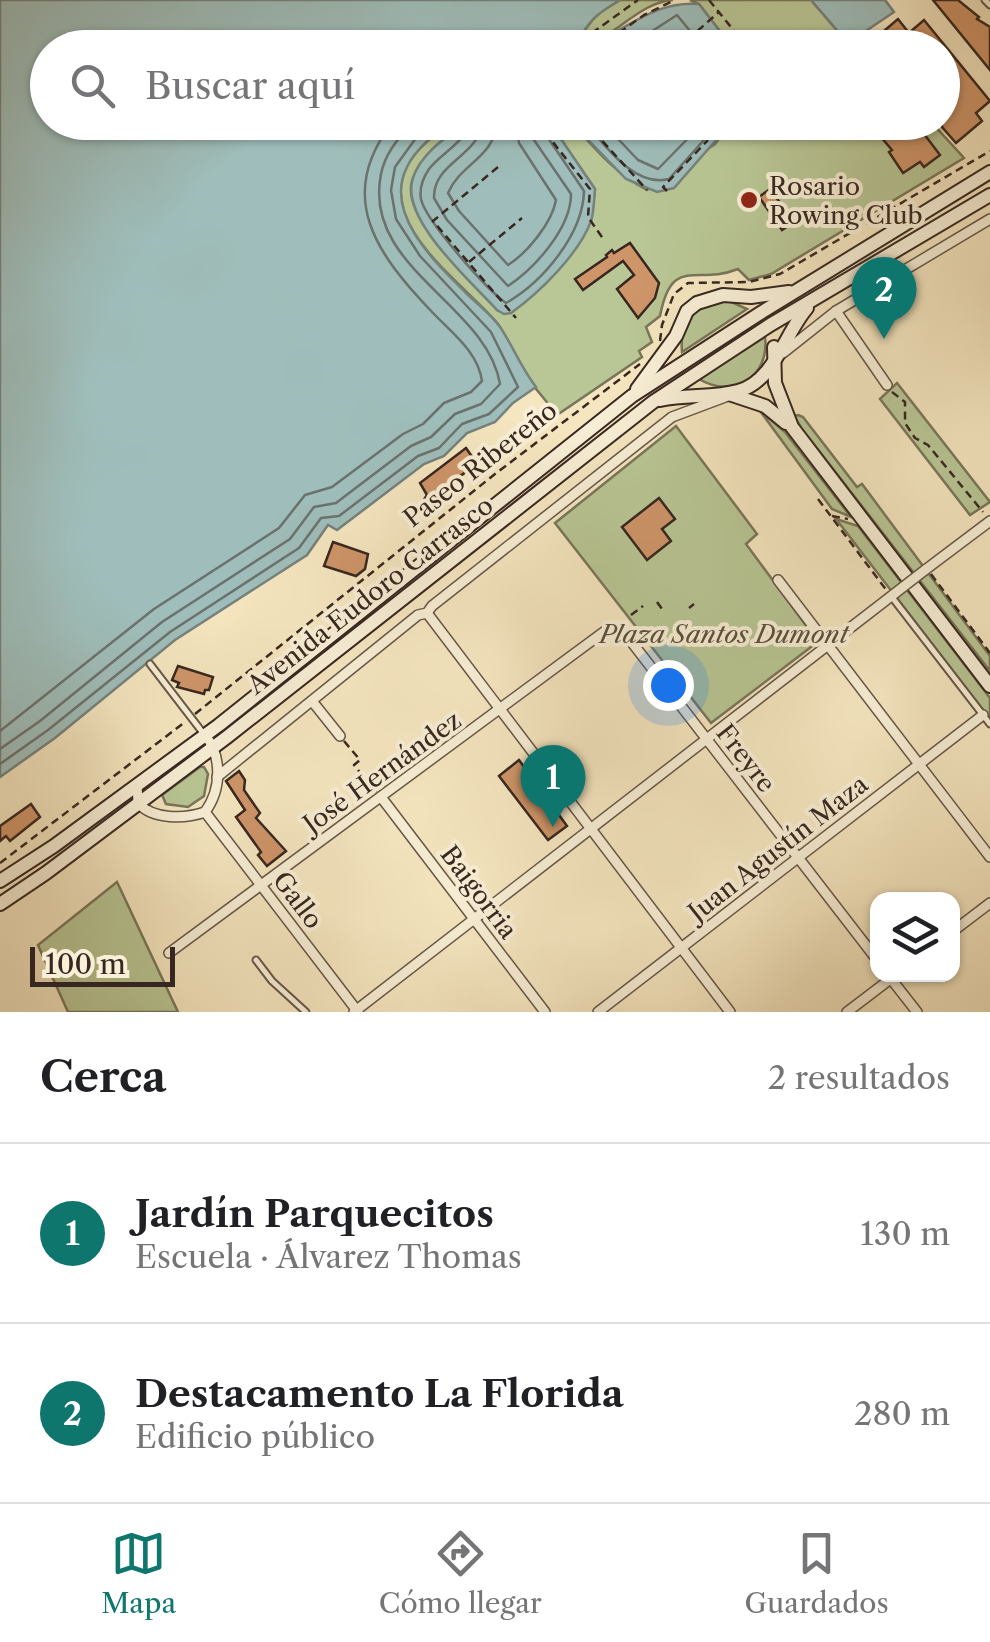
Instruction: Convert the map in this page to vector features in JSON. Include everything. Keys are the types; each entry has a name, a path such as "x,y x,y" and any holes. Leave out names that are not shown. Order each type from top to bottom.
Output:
{"main road":[{"name":"Avenida Eudoro Carrasco","path":"0,881 137,786 210,741 395,604 762,312 990,172"},
{"name":"Avenida Eudoro Carrasco","path":"0,904 138,803 632,396 770,325 990,196"},
{"path":"632,396 676,336 687,312 698,303 710,297 796,290"},
{"path":"736,296 762,312 770,325 775,383 792,427 990,686"},
{"path":"653,402 681,395 731,396 754,384 766,372 797,319 816,298"},
{"path":"676,336 684,371 704,389 731,396 792,427"}],"street":[{"path":"774,353 990,218"},
{"path":"836,311 887,385"},
{"path":"216,777 672,417 731,396"},
{"path":"356,1011 990,521"},
{"path":"778,580 990,857"},
{"path":"424,582 430,592 426,611"},
{"path":"395,604 426,611 730,1012"},
{"name":"José Hernández","path":"170,953 605,631 620,627"},
{"name":"Freyre","path":"620,627 870,951"},
{"path":"312,700 340,736"},
{"name":"Juan Agustín Maza","path":"598,1012 983,715"},
{"path":"137,786 138,803 152,814 184,816 205,812 212,803 218,758 210,741"},
{"name":"Baigorria","path":"381,797 545,1012"},
{"name":"Gallo","path":"205,812 356,1011"},
{"path":"960,926 990,904"},
{"path":"847,1012 884,982"},
{"path":"896,982 916,1012"}],"lane":[{"path":"892,595 990,724"},
{"path":"150,664 210,741"},
{"path":"256,960 272,981 306,1012"}],"path":[{"path":"596,30 638,0"},
{"path":"623,30 675,0"},
{"path":"709,0 735,30"},
{"path":"698,30 720,11"},
{"path":"551,140 590,189 588,217 604,240"},
{"path":"602,140 647,190"},
{"path":"666,191 663,187 708,140"},
{"path":"659,350 662,325 674,294 688,283 749,282 780,274 990,151"},
{"path":"498,167 433,221 516,318"},
{"path":"468,263 522,218"},
{"name":"Paseo Ribereño","path":"0,864 642,362"},
{"path":"887,385 905,402 905,423 915,438 928,445 990,521"},
{"path":"818,499 892,595"},
{"path":"926,570 990,653"},
{"path":"657,602 662,608"},
{"path":"688,608 694,604"},
{"path":"631,615 642,606"},
{"path":"340,736 360,760 354,766 381,797"}],"green space":[{"path":"620,0 673,0 648,7 614,30 585,30 597,14"},
{"path":"690,0 811,0 837,30 719,30 699,4"},
{"path":"429,140 442,140 415,172 411,196 417,213 456,267 497,310 511,313 567,259 591,221 595,189 562,140 587,140 615,168 647,190 718,140 948,140 964,158 771,274 749,280 738,269 679,278 665,297 660,316 646,327 652,342 639,351 642,357 557,415 519,366 498,324 447,273 414,232 404,211 401,188 407,166"},
{"path":"727,300 747,309 682,352 683,330 692,315"},
{"path":"765,337 761,364 746,381 724,387 699,379"},
{"path":"897,383 990,502 970,515 880,399"},
{"path":"760,411 785,432 851,517 832,509"},
{"path":"798,415 857,487 862,484 990,656 990,671 802,429 794,416"},
{"name":"Plaza Santos Dumont","path":"676,426 757,534 746,544 816,639 815,644 711,723 555,523"},
{"path":"836,519 858,526 990,698 990,719"},
{"path":"200,767 208,774 204,796 188,807 166,804 162,795"},
{"path":"117,882 178,1012 68,1012 38,945"}],"water":[{"path":"0,0 620,0 598,14 585,30 30,30 30,140 429,140 411,160 401,185 407,220 441,267 496,322 536,387 495,422 467,433 444,456 424,464 337,530 328,525 307,555 175,640 55,738 0,777"},
{"path":"811,0 885,0 894,12 867,30 837,30"},
{"path":"699,4 719,30 618,30 654,11"},
{"path":"443,140 562,140 595,189 591,221 577,246 545,284 511,313 497,310 455,266 417,212 413,178"},
{"path":"588,140 716,140 674,188 657,192 626,179"}],"building":[{"path":"933,0 958,0 990,27 990,70 960,30"},
{"path":"898,19 907,30 885,30"},
{"path":"924,20 932,30 912,30"},
{"path":"960,64 990,101 976,113 982,121 960,140"},
{"path":"884,140 929,140 940,155 924,167 920,162 903,173 889,152 892,150"},
{"path":"770,189 794,222 782,230 759,197"},
{"path":"630,243 659,283 655,298 638,318 617,289 634,275 623,261 583,290 575,279 612,250 614,253"},
{"path":"466,448 480,468 470,476 466,472 441,490 431,499 434,501 426,512 419,507 427,495 420,483"},
{"path":"659,498 675,519 662,529 671,541 647,560 622,527"},
{"path":"333,542 368,554 365,569 356,576 324,566"},
{"path":"178,666 213,677 209,690 204,694 177,687 179,683 172,680"},
{"path":"519,760 567,826 548,840 499,776"},
{"path":"239,771 245,780 244,790 260,813 256,818 286,851 267,866 236,817 245,810 226,781"},
{"path":"31,804 40,817 10,841 6,836 0,841 0,826"}],"place":[{"name":"Rosario Rowing Club","path":"749,200"},
{"name":"Destacamento La Florida","path":"884,339"},
{"name":"Jardín Parquecitos","path":"553,827"}]}
